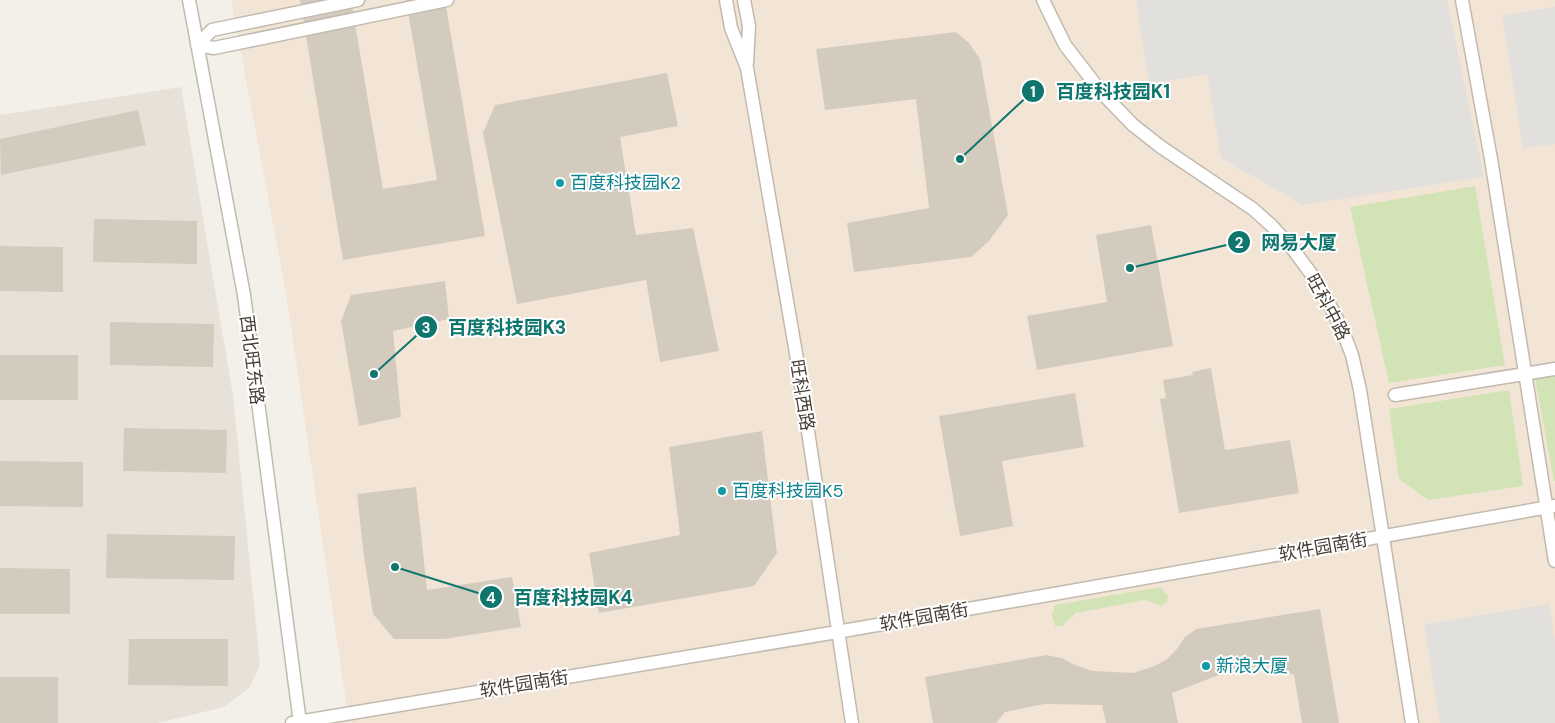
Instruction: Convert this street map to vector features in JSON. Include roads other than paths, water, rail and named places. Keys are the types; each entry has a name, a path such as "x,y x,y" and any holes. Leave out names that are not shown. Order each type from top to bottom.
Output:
{"street":[{"name":"西北旺东路","path":"189,0 244,295 297,722"},
{"path":"197,45 212,30 358,0"},
{"path":"197,45 214,48 447,0"},
{"path":"726,0 731,28 747,68"},
{"path":"744,0 748,26 747,68"},
{"name":"旺科中路","path":"1043,0 1065,46 1102,93 1127,118 1161,147 1253,209 1272,226 1292,248 1312,275 1338,321 1352,354 1360,390 1412,723"},
{"path":"1462,0 1491,159 1525,374 1550,507 1555,561"},
{"name":"旺科西路","path":"747,68 799,374 852,723"},
{"path":"1395,395 1555,369"},
{"name":"软件园南街","path":"297,722 837,632 1550,507"}],"place":[{"name":"百度科技园K1","path":"960,159"},
{"name":"百度科技园K2","path":"560,183"},
{"name":"网易大厦","path":"1130,268"},
{"name":"百度科技园K3","path":"374,374"},
{"name":"百度科技园K5","path":"722,491"},
{"name":"百度科技园K4","path":"395,567"},
{"name":"新浪大厦","path":"1206,666"}]}
